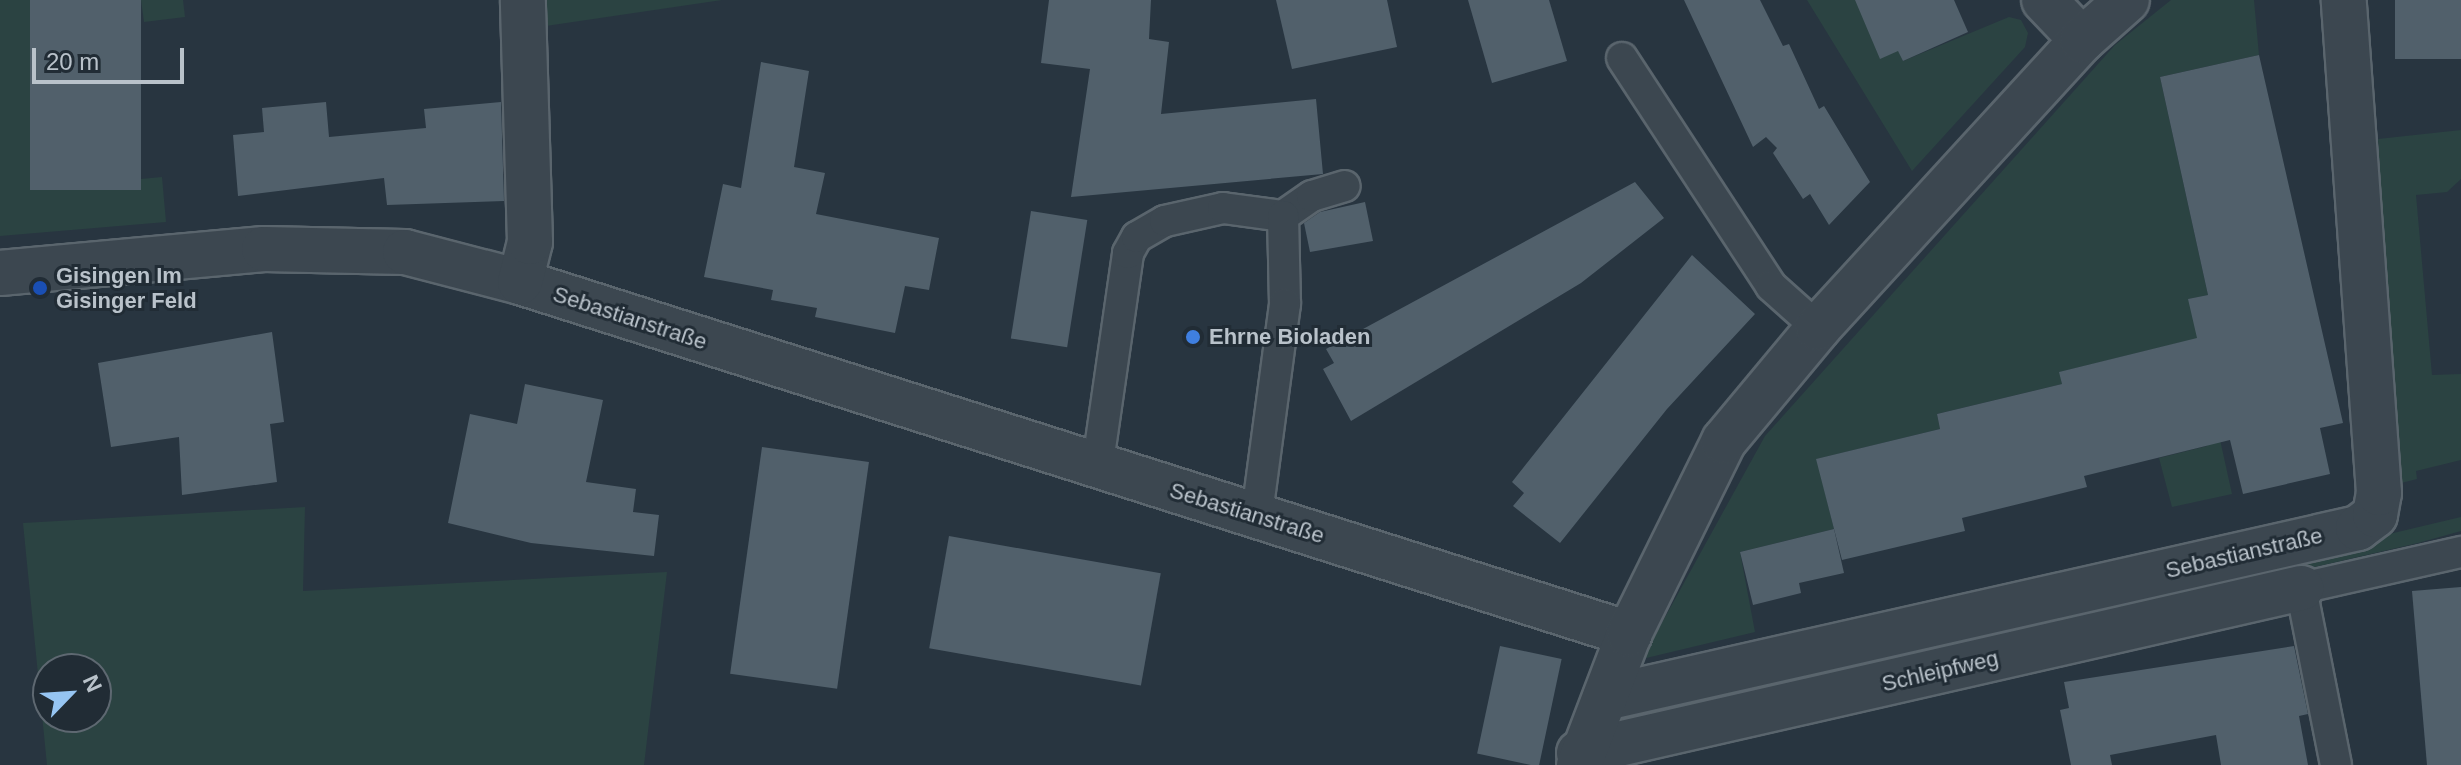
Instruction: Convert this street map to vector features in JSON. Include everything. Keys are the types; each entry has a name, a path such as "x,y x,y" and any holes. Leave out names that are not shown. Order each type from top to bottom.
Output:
{"street":[{"path":"520,282 530,242 523,0"},
{"path":"2044,0 2082,40"},
{"path":"1629,634 1724,441 1818,328 2082,40 2127,0"},
{"name":"Sebastianstraße","path":"1605,698 2358,528 2375,515 2379,493 2344,0"},
{"name":"Sebastianstraße","path":"0,273 73,262 337,247 405,252 520,282 1097,469 1257,514 1629,634"},
{"name":"Schleipfweg","path":"1579,759 2301,588"},
{"name":"Schleipfweg","path":"1579,759 1629,634"}],"lane":[{"path":"1622,58 1771,286 1818,328"},
{"path":"1097,469 1128,253 1137,237 1165,221 1223,208 1283,216 1312,196 1344,186"},
{"path":"1257,514 1285,304 1283,216"},
{"path":"2336,765 2301,588 2461,552"}],"green space":[{"path":"0,0 30,0 55,187 162,177 166,222 0,236"},
{"path":"141,0 183,0 185,17 144,22"},
{"path":"538,0 722,0 539,27"},
{"path":"1807,0 1876,0 1903,61 2009,17 2021,20 2028,33 2025,47 1912,171"},
{"path":"2171,0 2254,0 2259,55 2160,77 2208,295 2189,299 2232,494 2172,507 2159,458 2207,446 2182,342 2060,372 2062,384 1937,414 1940,429 1817,459 1834,529 1740,552 1755,632 1642,659 1765,436 2115,45"},
{"path":"2461,130 2461,179 2447,192 2416,195 2432,375 2461,374 2461,460 2416,471 2417,479 2397,484 2378,139"},
{"path":"305,507 303,591 667,572 644,765 47,765 44,733 112,733 112,653 36,653 23,523"},
{"path":"2461,517 2461,531 2418,543 1647,723 1645,710"}],"building":[{"path":"30,0 141,0 141,190 30,190"},
{"path":"1049,0 1151,0 1149,39 1169,42 1161,114 1316,99 1323,174 1071,197 1090,69 1041,63"},
{"path":"1276,0 1387,0 1397,47 1292,69"},
{"path":"1468,0 1549,0 1567,61 1492,83"},
{"path":"1684,0 1760,0 1783,46 1789,44 1819,109 1824,106 1870,182 1829,225 1810,194 1803,199 1773,153 1777,148 1766,137 1753,147"},
{"path":"1855,0 1954,0 1968,32 1903,61 1898,51 1880,59"},
{"path":"2395,0 2461,0 2461,59 2395,59"},
{"path":"2259,55 2343,423 2320,428 2330,474 2243,494 2230,440 2084,476 2087,487 1962,518 1965,531 1842,560 1816,459 1940,429 1937,414 2062,384 2059,372 2197,338 2188,299 2208,295 2160,77"},
{"path":"761,62 809,71 794,167 825,173 816,214 939,238 929,290 905,286 895,333 815,317 817,308 771,300 773,290 704,277 723,184 741,188"},
{"path":"326,102 329,137 426,128 424,109 501,102 504,201 387,205 384,178 238,196 233,135 264,132 262,108"},
{"path":"1635,182 1664,218 1581,283 1351,421 1323,369 1334,363 1326,349"},
{"path":"1365,202 1373,241 1310,252 1304,223 1320,212"},
{"path":"1031,211 1087,220 1067,347 1011,338"},
{"path":"1692,255 1755,314 1667,409 1560,543 1513,506 1524,493 1512,482"},
{"path":"272,332 284,422 270,424 277,482 182,495 179,437 111,447 98,363"},
{"path":"525,384 603,400 586,482 636,489 633,512 659,515 654,556 531,543 448,523 470,414 517,424"},
{"path":"762,447 869,462 837,689 730,674"},
{"path":"1834,529 1844,573 1799,583 1801,593 1753,605 1740,552"},
{"path":"949,536 1161,573 1141,686 929,648"},
{"path":"2461,587 2461,765 2427,765 2412,591"},
{"path":"1500,646 1562,659 1539,765 1477,754"},
{"path":"2294,646 2308,714 2299,716 2308,765 2221,765 2216,735 2110,755 2112,765 2071,765 2060,710 2069,708 2064,682"}],"place":[{"name":"Gisingen Im Gisinger Feld","path":"40,288"},
{"name":"Ehrne Bioladen","path":"1193,337"}]}
